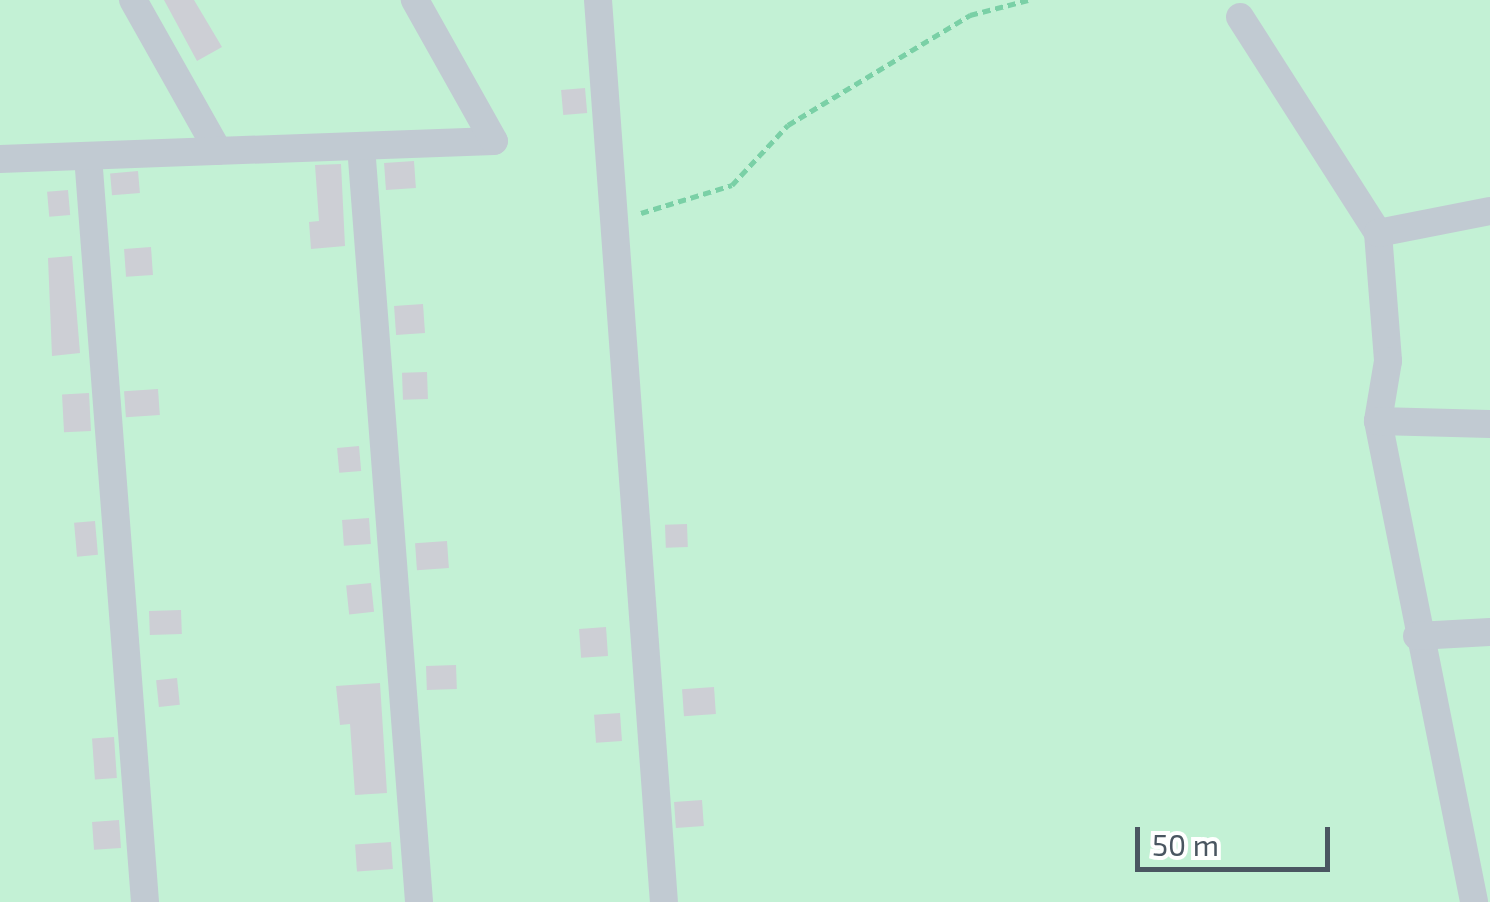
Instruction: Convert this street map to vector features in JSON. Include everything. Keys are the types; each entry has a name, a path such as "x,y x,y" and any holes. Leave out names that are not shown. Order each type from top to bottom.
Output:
{"lane":[{"path":"133,0 218,151"},
{"path":"0,158 494,141 415,0"},
{"path":"598,0 664,902"},
{"path":"1240,17 1378,232 1388,361 1378,421 1417,636 1474,902"},
{"path":"361,146 418,902"},
{"path":"88,156 145,902"},
{"path":"1378,232 1490,211"},
{"path":"1378,421 1490,424"},
{"path":"1417,636 1490,632"}],"path":[{"path":"613,215 663,211 719,192 788,125 970,16 1028,0"}],"green space":[{"path":"0,0 1490,0 1490,902 0,902"}],"building":[{"path":"164,0 194,0 222,47 197,61"},
{"path":"585,88 587,113 563,115 561,90"},
{"path":"414,161 416,188 386,190 384,163"},
{"path":"341,164 345,246 311,249 309,222 319,221 315,165"},
{"path":"138,171 140,193 112,195 110,173"},
{"path":"68,190 70,215 49,217 47,192"},
{"path":"151,247 153,275 126,277 124,249"},
{"path":"72,256 80,353 52,356 48,258"},
{"path":"423,304 425,333 396,335 394,306"},
{"path":"427,372 428,399 403,400 402,373"},
{"path":"158,389 160,415 126,417 124,391"},
{"path":"89,393 91,431 64,432 62,394"},
{"path":"359,446 361,471 339,473 337,448"},
{"path":"369,518 371,544 344,546 342,520"},
{"path":"95,521 98,555 77,557 74,523"},
{"path":"687,524 688,547 666,548 665,525"},
{"path":"447,541 449,568 417,570 415,543"},
{"path":"371,583 374,612 349,614 346,586"},
{"path":"181,610 182,634 150,635 149,611"},
{"path":"606,627 608,656 581,658 579,629"},
{"path":"456,665 457,689 427,690 426,666"},
{"path":"177,678 180,705 159,707 156,680"},
{"path":"380,683 387,793 355,795 350,724 340,725 336,686"},
{"path":"714,687 716,714 684,716 682,689"},
{"path":"620,713 622,741 596,743 594,715"},
{"path":"114,737 117,778 95,779 92,739"},
{"path":"702,800 704,826 676,828 674,802"},
{"path":"119,820 121,848 94,850 92,822"},
{"path":"391,842 393,869 357,871 355,845"}]}
